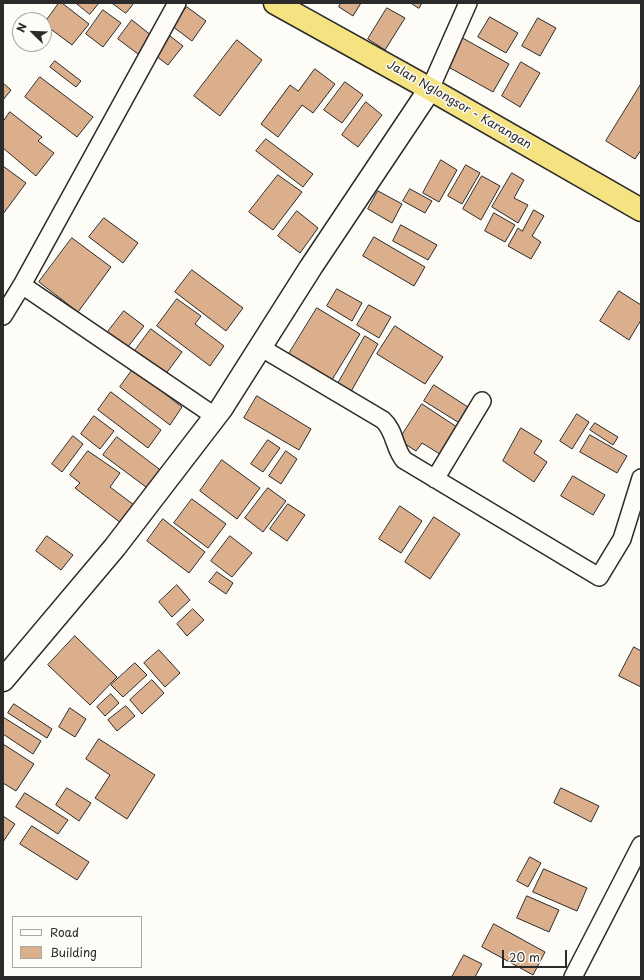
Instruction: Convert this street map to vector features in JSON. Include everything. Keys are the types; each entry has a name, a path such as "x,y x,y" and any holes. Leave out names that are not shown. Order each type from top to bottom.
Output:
{"highway":[{"name":"Jalan Nglongsor - Karangan","path":"275,3 430,88 641,210"}],"street":[{"path":"3,316 22,285 177,3"},
{"path":"3,680 115,547 216,417 311,267 430,88 468,3"},
{"path":"22,285 216,417"},
{"path":"260,347 384,420 389,425 399,454 404,460 486,510 522,529 599,577 622,539 641,478"},
{"path":"436,479 482,401"},
{"path":"573,977 641,845"}],"building":[{"path":"59,3 62,3 89,24 72,45 52,30 52,13"},
{"path":"76,3 99,3 90,14"},
{"path":"112,3 134,3 126,13"},
{"path":"341,3 361,3 353,16 339,7"},
{"path":"411,3 422,3 419,8"},
{"path":"187,7 206,21 192,41 172,26"},
{"path":"387,8 405,18 385,50 368,39"},
{"path":"103,10 121,23 103,47 86,34"},
{"path":"490,17 518,33 506,53 478,37"},
{"path":"538,18 556,28 540,56 522,46"},
{"path":"132,20 152,36 138,54 118,39"},
{"path":"170,36 183,46 168,65 156,56"},
{"path":"459,36 509,64 493,92 443,64"},
{"path":"237,40 262,60 220,116 194,96"},
{"path":"55,61 81,81 76,87 50,67"},
{"path":"521,62 540,73 520,107 502,96"},
{"path":"315,69 335,84 313,113 302,105 278,137 261,124 290,85 298,91"},
{"path":"40,77 93,117 77,137 25,97"},
{"path":"345,82 363,95 342,123 324,110"},
{"path":"3,83 11,90 3,100"},
{"path":"641,84 641,150 635,159 606,141"},
{"path":"366,102 382,115 358,147 342,135"},
{"path":"10,112 42,137 38,141 54,153 36,176 3,148 3,122"},
{"path":"266,139 313,174 303,187 256,151"},
{"path":"441,160 457,170 439,202 423,193"},
{"path":"466,165 480,173 462,204 448,196"},
{"path":"3,166 26,183 3,214"},
{"path":"512,173 524,180 514,198 528,205 518,223 492,207"},
{"path":"278,175 302,192 273,230 249,212"},
{"path":"482,176 500,186 481,220 463,209"},
{"path":"410,189 432,201 425,213 403,201"},
{"path":"378,191 402,204 392,223 368,209"},
{"path":"534,210 544,216 532,236 541,242 531,259 508,246 518,228 522,231"},
{"path":"297,211 318,228 300,253 278,236"},
{"path":"494,213 515,225 505,242 485,231"},
{"path":"104,218 138,243 123,263 89,237"},
{"path":"401,225 437,245 428,260 393,241"},
{"path":"374,237 425,267 414,286 363,256"},
{"path":"72,238 111,267 78,312 39,282"},
{"path":"192,270 243,308 226,331 175,292"},
{"path":"337,289 362,303 352,321 327,306"},
{"path":"619,291 641,305 641,320 629,340 600,321"},
{"path":"177,299 201,316 195,324 224,346 210,366 157,326"},
{"path":"369,305 391,317 379,338 357,325"},
{"path":"317,308 360,334 330,383 287,357"},
{"path":"124,311 144,326 127,348 107,333"},
{"path":"395,326 443,357 425,384 377,354"},
{"path":"151,329 182,352 165,375 134,352"},
{"path":"365,336 378,344 349,395 336,387"},
{"path":"133,369 182,407 170,425 120,387"},
{"path":"434,385 471,409 461,424 424,401"},
{"path":"111,392 161,430 148,448 98,410"},
{"path":"257,396 311,429 299,450 244,418"},
{"path":"422,404 460,429 443,456 422,443 416,451 399,440"},
{"path":"577,414 589,422 572,449 560,441"},
{"path":"94,416 114,431 100,449 81,434"},
{"path":"595,423 618,437 613,445 590,430"},
{"path":"521,428 542,441 534,453 547,462 534,482 503,461"},
{"path":"590,435 627,456 617,473 580,452"},
{"path":"73,436 83,444 62,472 52,464"},
{"path":"117,437 163,472 150,490 103,455"},
{"path":"268,440 280,448 263,472 251,464"},
{"path":"88,451 120,473 110,487 134,505 121,523 75,488 80,483 70,475"},
{"path":"286,451 297,459 281,484 269,476"},
{"path":"222,460 260,488 237,519 200,491"},
{"path":"573,476 605,495 593,515 561,496"},
{"path":"268,488 286,501 263,532 245,518"},
{"path":"192,499 226,524 208,548 174,523"},
{"path":"288,504 305,515 287,541 270,529"},
{"path":"400,506 422,521 401,553 379,539"},
{"path":"434,517 460,534 430,579 405,562"},
{"path":"163,519 205,552 189,573 147,541"},
{"path":"47,536 73,555 61,570 36,551"},
{"path":"230,536 252,553 232,577 211,561"},
{"path":"217,572 233,583 226,594 209,582"},
{"path":"177,585 190,600 172,617 159,602"},
{"path":"193,609 204,620 187,636 177,624"},
{"path":"75,636 117,677 90,705 48,665"},
{"path":"634,647 641,651 641,687 619,676"},
{"path":"159,650 180,673 165,687 144,663"},
{"path":"135,663 147,675 123,697 111,685"},
{"path":"152,680 164,693 142,714 130,700"},
{"path":"111,694 119,703 105,716 97,707"},
{"path":"14,704 52,729 47,738 8,713"},
{"path":"126,706 135,716 117,731 108,720"},
{"path":"70,708 86,719 75,737 59,727"},
{"path":"3,717 41,741 33,754 3,734"},
{"path":"99,739 155,775 127,819 95,798 110,775 86,759"},
{"path":"3,744 34,764 16,791 3,783"},
{"path":"67,788 91,803 79,821 56,805"},
{"path":"561,788 599,806 591,822 554,803"},
{"path":"25,793 68,820 58,834 16,807"},
{"path":"3,816 15,824 3,842"},
{"path":"32,826 89,862 77,880 20,844"},
{"path":"530,857 541,863 528,887 517,881"},
{"path":"544,869 587,888 577,911 533,892"},
{"path":"527,896 559,910 549,932 517,918"},
{"path":"494,924 545,952 533,975 482,947"},
{"path":"464,955 482,964 475,977 452,977"}]}
